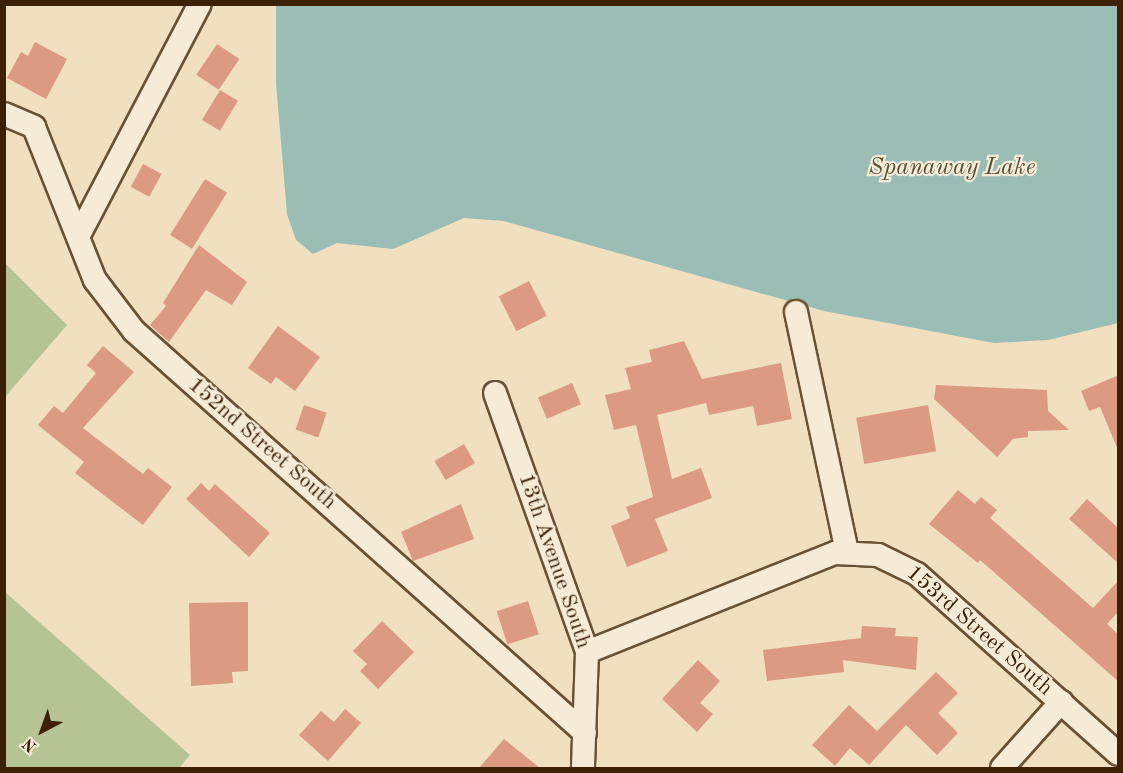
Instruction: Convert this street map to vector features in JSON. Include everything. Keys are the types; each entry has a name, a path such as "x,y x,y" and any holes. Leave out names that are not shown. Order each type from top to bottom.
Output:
{"street":[{"path":"78,237 200,4"},
{"name":"152nd Street South","path":"4,114 38,134 95,280 134,331 585,733"},
{"path":"796,312 847,552"},
{"name":"13th Avenue South","path":"495,393 587,652 583,768"},
{"name":"153rd Street South","path":"587,652 847,552 878,555 917,574 1119,754"},
{"path":"1002,768 1061,702"}],"green space":[{"path":"5,263 67,325 5,397"},
{"path":"5,592 190,755 179,768 5,768"}],"water":[{"name":"Spanaway Lake","path":"276,4 1118,5 1118,323 1048,340 994,343 824,311 504,221 464,218 393,249 337,243 313,254 296,240 287,214 276,83"}],"building":[{"path":"35,42 67,59 46,99 7,78 21,52 28,56"},
{"path":"217,44 239,59 219,90 196,75"},
{"path":"220,90 238,101 220,131 202,120"},
{"path":"143,164 162,174 149,197 131,187"},
{"path":"205,179 227,193 192,249 170,235"},
{"path":"199,245 247,282 232,305 206,290 169,342 150,325 166,306 163,303"},
{"path":"529,281 547,316 516,331 499,296"},
{"path":"278,326 320,357 295,391 276,377 271,384 248,368"},
{"path":"684,341 702,379 781,363 792,419 757,426 753,406 709,415 706,403 657,415 672,479 701,468 712,498 655,519 668,551 627,567 611,526 630,518 626,507 653,497 636,425 614,430 605,395 631,389 625,368 652,362 649,350"},
{"path":"103,346 134,372 83,428 143,474 148,468 172,487 143,525 75,473 84,462 38,425 54,406 63,413 96,373 87,365"},
{"path":"1119,375 1118,450 1100,407 1089,411 1081,391"},
{"path":"572,383 581,404 547,419 538,397"},
{"path":"936,385 1047,390 1048,411 1069,430 1028,431 1028,437 1013,439 997,457 934,399"},
{"path":"304,405 327,413 318,437 296,430"},
{"path":"928,405 936,451 864,464 856,418"},
{"path":"464,444 475,463 446,480 435,461"},
{"path":"201,483 209,491 215,484 270,533 249,557 186,499"},
{"path":"958,490 975,504 981,497 997,510 990,518 1093,608 1119,580 1119,611 1107,624 1119,635 1119,682 980,560 978,563 929,524"},
{"path":"1087,499 1119,529 1119,564 1069,519"},
{"path":"461,504 474,539 413,561 401,532"},
{"path":"528,601 539,634 507,644 497,611"},
{"path":"248,602 248,671 232,672 233,683 191,686 189,603"},
{"path":"382,621 414,652 378,689 360,671 367,664 353,651"},
{"path":"862,626 896,628 895,636 918,637 916,670 843,660 844,672 767,681 763,650 861,638"},
{"path":"698,660 720,681 700,703 713,714 697,732 662,699"},
{"path":"936,672 958,693 938,713 958,733 937,755 906,725 869,765 850,748 835,766 812,745 849,705 877,731"},
{"path":"345,709 361,723 328,761 299,735 321,711 334,722"},
{"path":"504,739 540,768 479,768"}]}
